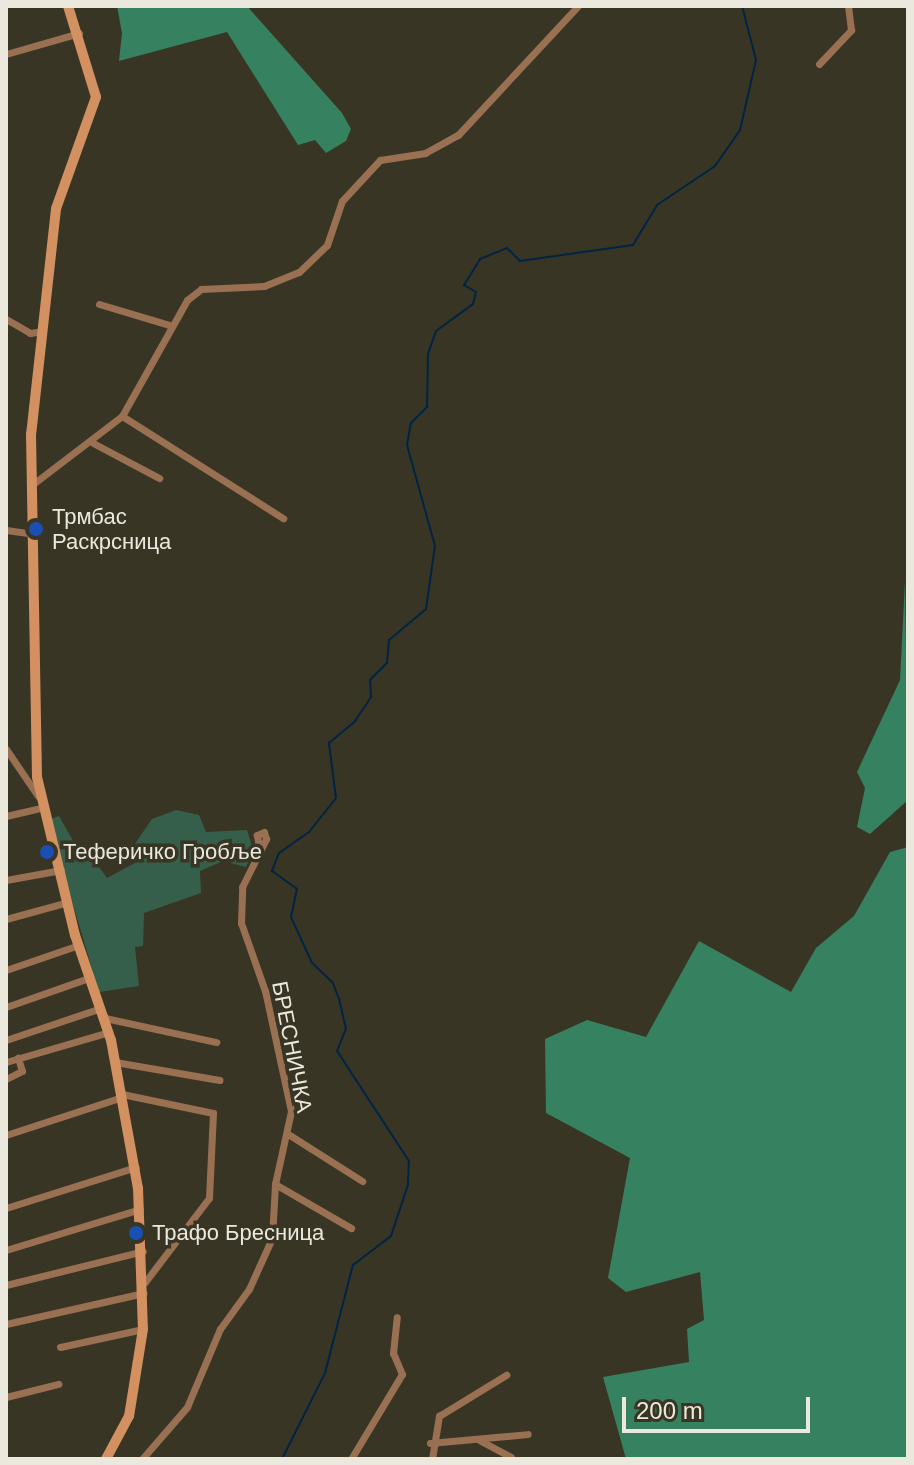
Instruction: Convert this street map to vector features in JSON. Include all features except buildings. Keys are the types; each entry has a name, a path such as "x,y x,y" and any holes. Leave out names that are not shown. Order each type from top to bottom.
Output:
{"street":[{"path":"68,6 79,33 96,97 56,209 42,331 33,484 38,796 61,870 79,945 109,1032 136,1167 145,1287 143,1329 129,1416 106,1459"},
{"path":"33,484 93,443 122,416 169,325 201,289 264,286 299,272 327,245 342,201 380,160 425,153 458,135 578,6"},
{"path":"819,64 851,30 848,6"},
{"path":"6,54 79,33"},
{"path":"99,304 169,325"},
{"path":"6,319 30,333 42,331"},
{"path":"122,416 283,518"},
{"path":"93,443 159,478"},
{"path":"6,530 34,534"},
{"path":"6,749 38,796"},
{"path":"6,816 41,808"},
{"name":"БРЕСНИЧКА","path":"142,1459 187,1407 220,1329 263,1260 273,1233 275,1184 288,1134 290,1107 272,1020 241,923 242,887 259,848"},
{"path":"6,880 61,870"},
{"path":"6,919 68,902"},
{"path":"6,970 79,945"},
{"path":"6,1007 89,978"},
{"path":"6,1040 103,1013 216,1042"},
{"path":"6,1062 109,1032"},
{"path":"6,1079 22,1071 18,1058"},
{"path":"115,1062 219,1080"},
{"path":"6,1135 122,1095 211,1111 215,1162 209,1198 145,1287 6,1324"},
{"path":"288,1134 362,1181"},
{"path":"6,1208 136,1167"},
{"path":"275,1184 351,1228"},
{"path":"6,1250 140,1209"},
{"path":"6,1285 143,1251"},
{"path":"351,1459 402,1374 393,1353 397,1317"},
{"path":"60,1347 143,1329"},
{"path":"432,1459 430,1443 439,1416 506,1375"},
{"path":"6,1397 58,1384"},
{"path":"430,1443 528,1434"},
{"path":"479,1440 511,1457"}],"green space":[{"path":"117,6 247,6 342,113 351,129 346,141 326,153 315,140 298,145 227,32 119,61 122,33"},
{"path":"905,581 908,800 870,834 857,827 865,788 857,772 900,680"},
{"path":"176,810 199,815 206,832 247,830 253,850 246,867 223,861 200,871 201,893 144,913 143,946 135,947 139,986 99,992 48,820 59,816 80,853 89,853 107,878 135,863 139,853 132,848 152,819"},
{"path":"908,847 908,1459 626,1459 603,1377 689,1362 687,1329 704,1320 700,1272 626,1292 608,1278 630,1158 546,1113 545,1039 587,1020 646,1037 699,941 791,992 816,948 854,916 890,852"}],"waterway":[{"path":"282,1459 325,1373 353,1265 391,1236 408,1185 409,1161 337,1051 346,1029 339,999 333,983 312,963 291,917 297,889 272,871 279,853 309,832 336,798 329,743 355,721 371,697 370,680 387,663 389,640 426,609 435,546 407,445 411,423 427,407 428,354 436,331 473,304 476,292 464,285 480,259 507,248 520,261 633,245 657,205 715,166 740,130 756,60 742,6"}],"place":[{"name":"Трмбас Раскрсница","path":"36,529"},
{"name":"Теферичко Гробље","path":"47,852"},
{"name":"Трафо Бресница","path":"136,1233"}]}
